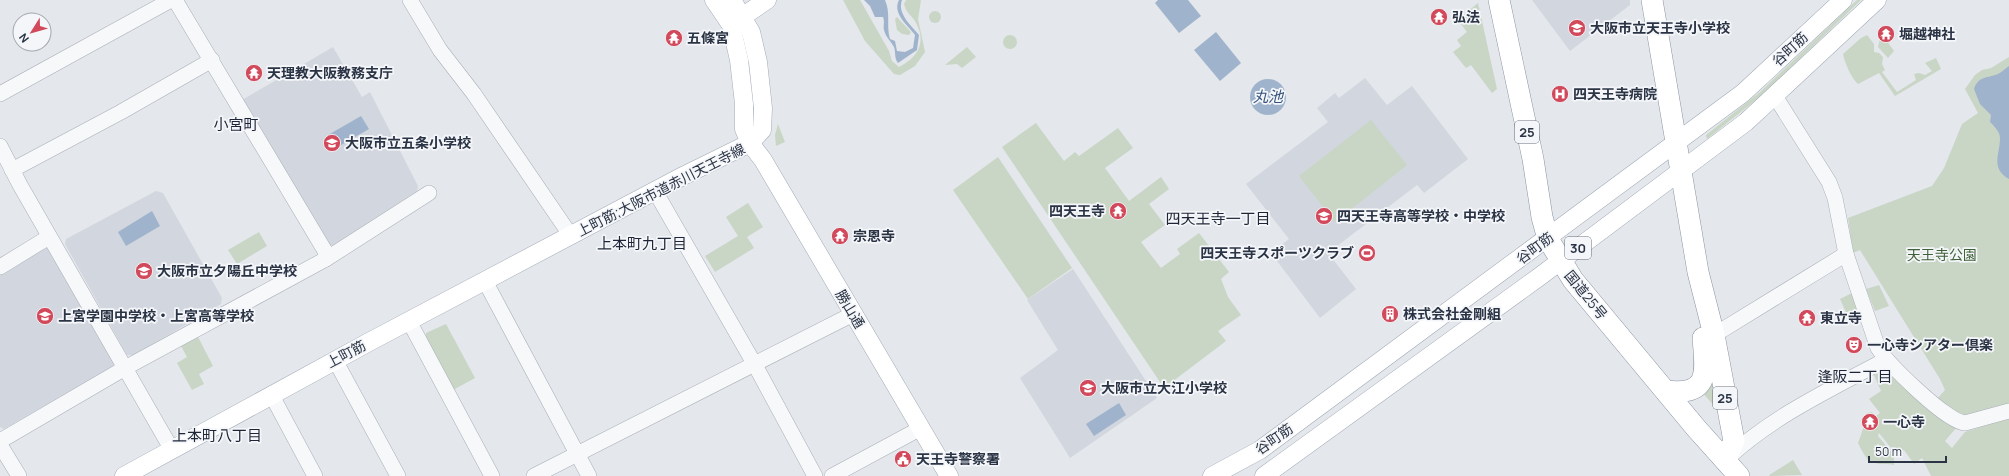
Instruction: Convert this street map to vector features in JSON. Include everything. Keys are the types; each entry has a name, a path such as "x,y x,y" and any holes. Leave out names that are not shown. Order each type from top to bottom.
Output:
{"highway":[{"name":"国道25号","path":"1499,0 1533,159 1542,217 1548,239 1560,261 1573,280 1739,476"},
{"name":"25","path":"1652,0 1698,272 1714,335 1734,442 1725,460"},
{"path":"1666,391 1683,393 1694,389 1700,384 1704,375 1705,363 1698,272"}],"main road":[{"path":"737,21 767,0"},
{"name":"谷町筋","path":"1212,476 1260,450 1548,239 1644,165 1742,93 1843,0"},
{"name":"谷町筋","path":"1264,476 1560,261 1746,122 1877,0"},
{"path":"727,2 737,21 751,32 758,62 763,108 762,130 750,143"},
{"name":"上町筋;大阪市道赤川天王寺線","path":"571,236 655,191 750,143"},
{"name":"勝山通","path":"750,143 763,160 949,476"},
{"name":"上町筋","path":"124,476 142,472 172,450 271,394 571,236"}],"street":[{"path":"0,94 171,0"},
{"path":"175,0 325,251 326,259"},
{"path":"410,0 440,50 474,94 571,236"},
{"path":"12,170 121,112 212,60"},
{"path":"1775,96 1829,182 1835,198 1846,254 1878,348 1885,360 1928,399 1959,422 1965,423 2009,411"},
{"path":"0,146 49,237 172,450"},
{"path":"655,191 755,365 815,476"},
{"path":"0,441 125,368 326,259 429,193"},
{"path":"0,266 49,237"},
{"path":"1714,335 1846,254"},
{"path":"485,281 589,476"},
{"path":"534,476 853,314"},
{"path":"409,321 492,476"},
{"path":"335,360 398,476"},
{"path":"1725,460 1746,441 1819,396 1885,360"},
{"path":"271,394 315,476"},
{"path":"832,476 921,428"},
{"path":"0,445 19,476"}],"shaded area":[{"name":"大阪市立天王寺小学校","path":"1532,0 1630,0 1630,5 1570,51"},
{"name":"大阪市立五条小学校","path":"333,47 362,97 370,92 418,186 417,191 333,245 326,245 242,100"},
{"name":"四天王寺高等学校・中学校","path":"1365,78 1387,105 1412,86 1468,159 1424,193 1417,185 1328,253 1356,289 1320,318 1271,253 1289,239 1246,184 1328,122 1317,108 1335,93 1339,98"},
{"name":"大阪市立夕陽丘中学校","path":"156,191 163,193 222,298 221,304 134,355 127,355 65,244 66,239"},
{"name":"上宮学園中学校・上宮高等学校","path":"44,247 50,248 115,360 113,366 4,429 0,427 0,273"},
{"name":"大阪市立大江小学校","path":"1073,269 1157,398 1070,458 1020,378 1058,350 1027,300"}],"green space":[{"path":"843,0 860,0 889,51 892,61 899,67 911,59 915,54 921,37 914,20 904,4 906,0 921,0 918,19 925,52 915,66 900,75 894,74 865,41"},
{"path":"1857,0 1861,0 1762,95 1707,139 1706,135 1760,92"},
{"path":"1478,3 1497,89 1492,93 1471,65 1466,68 1453,52 1461,46 1457,40 1467,32 1458,20"},
{"path":"935,11 939,13 941,17 939,21 935,23 931,21 929,17 931,13"},
{"path":"897,17 911,32 909,35 902,34 897,30 895,19"},
{"path":"1010,35 1015,37 1017,42 1015,47 1010,49 1005,47 1003,42 1005,37"},
{"path":"1867,35 1874,44 1874,52 1879,53 1883,57 1882,64 1885,70 1882,72 1897,92 1916,80 1914,74 1919,73 1925,75 1932,71 1925,63 1936,58 1941,69 1895,96 1879,73 1858,84 1853,78 1845,62 1843,54 1861,38"},
{"path":"1884,37 1894,51 1888,58 1878,47 1880,39"},
{"path":"967,47 976,57 962,68 957,64 945,65"},
{"name":"天王寺公園","path":"2009,57 2009,405 1961,417 1937,399 1945,390 1940,379 1860,250 1853,253 1848,218 1932,186 1944,168 1962,124 1978,113 1965,89 1975,75 1982,70 1991,68"},
{"path":"1371,120 1407,165 1335,222 1299,176"},
{"path":"1036,123 1064,161 1075,152 1079,156 1118,128 1133,148 1105,168 1129,201 1161,177 1169,189 1149,204 1165,225 1141,242 1161,268 1180,254 1177,249 1199,233 1229,272 1221,279 1228,297 1241,315 1218,331 1226,341 1164,388 1002,147"},
{"path":"778,124 785,142 776,146 775,135"},
{"path":"998,157 1072,268 1028,299 953,190"},
{"path":"748,203 763,227 747,237 754,248 715,272 705,256 738,236 726,217"},
{"path":"259,232 267,246 237,264 228,250"},
{"path":"1879,285 1889,306 1875,311 1866,289"},
{"path":"1852,293 1860,314 1849,319 1840,299"},
{"path":"446,324 475,378 453,390 426,338 426,333"},
{"path":"197,335 213,366 199,374 204,384 192,390 177,363 187,357 180,344"},
{"path":"1887,369 1927,406 1956,428 1945,441 1952,448 1965,432 2009,418 2009,476 1931,476 1922,458 1914,464 1904,450 1896,454 1879,433 1878,436 1894,455 1894,465 1877,464 1869,460 1858,443 1863,429 1863,419 1867,413 1872,412 1875,417 1880,413 1869,399 1881,391 1874,375"},
{"path":"1711,373 1719,408 1717,409 1701,391"},
{"path":"1793,460 1802,475 1769,475"}],"water":[{"path":"864,0 885,0 888,10 888,29 890,39 895,41 897,51 905,52 913,48 915,35 899,15 897,5 899,0 902,0 901,10 903,15 919,35 917,50 898,63 894,47 885,33 883,17 875,17 870,6"},
{"path":"1158,0 1188,0 1201,16 1179,33 1155,3"},
{"path":"1216,32 1241,63 1220,81 1194,50"},
{"path":"2009,66 2009,179 2003,175 1998,165 1999,134 1990,122 1991,115 1980,104 1974,89 1978,82 1984,78 1998,74"},
{"name":"丸池","path":"1272,79 1281,84 1285,90 1285,104 1281,110 1272,115 1264,115 1255,110 1251,104 1250,93 1255,84 1261,80"},
{"path":"361,116 369,129 336,148 328,135"},
{"path":"152,211 160,226 126,246 118,232"},
{"path":"1119,403 1126,415 1094,436 1086,424"}],"place":[{"name":"弘法","path":"1439,17"},
{"name":"大阪市立天王寺小学校","path":"1577,28"},
{"name":"堀越神社","path":"1886,34"},
{"name":"五條宮","path":"674,38"},
{"name":"天理教大阪教務支庁","path":"254,73"},
{"name":"四天王寺病院","path":"1560,94"},
{"name":"大阪市立五条小学校","path":"332,143"},
{"name":"四天王寺","path":"1118,211"},
{"name":"四天王寺高等学校・中学校","path":"1324,216"},
{"name":"宗恩寺","path":"840,236"},
{"name":"四天王寺スポーツクラブ","path":"1367,253"},
{"name":"大阪市立夕陽丘中学校","path":"144,271"},
{"name":"株式会社金剛組","path":"1390,314"},
{"name":"上宮学園中学校・上宮高等学校","path":"45,316"},
{"name":"東立寺","path":"1807,318"},
{"name":"一心寺シアター倶楽","path":"1854,345"},
{"name":"大阪市立大江小学校","path":"1088,388"},
{"name":"一心寺","path":"1870,422"},
{"name":"天王寺警察署","path":"903,459"}],"district":[{"name":"小宮町","path":"236,125"},
{"name":"四天王寺一丁目","path":"1218,219"},
{"name":"上本町九丁目","path":"642,244"},
{"name":"逢阪二丁目","path":"1855,377"},
{"name":"上本町八丁目","path":"217,436"}]}
